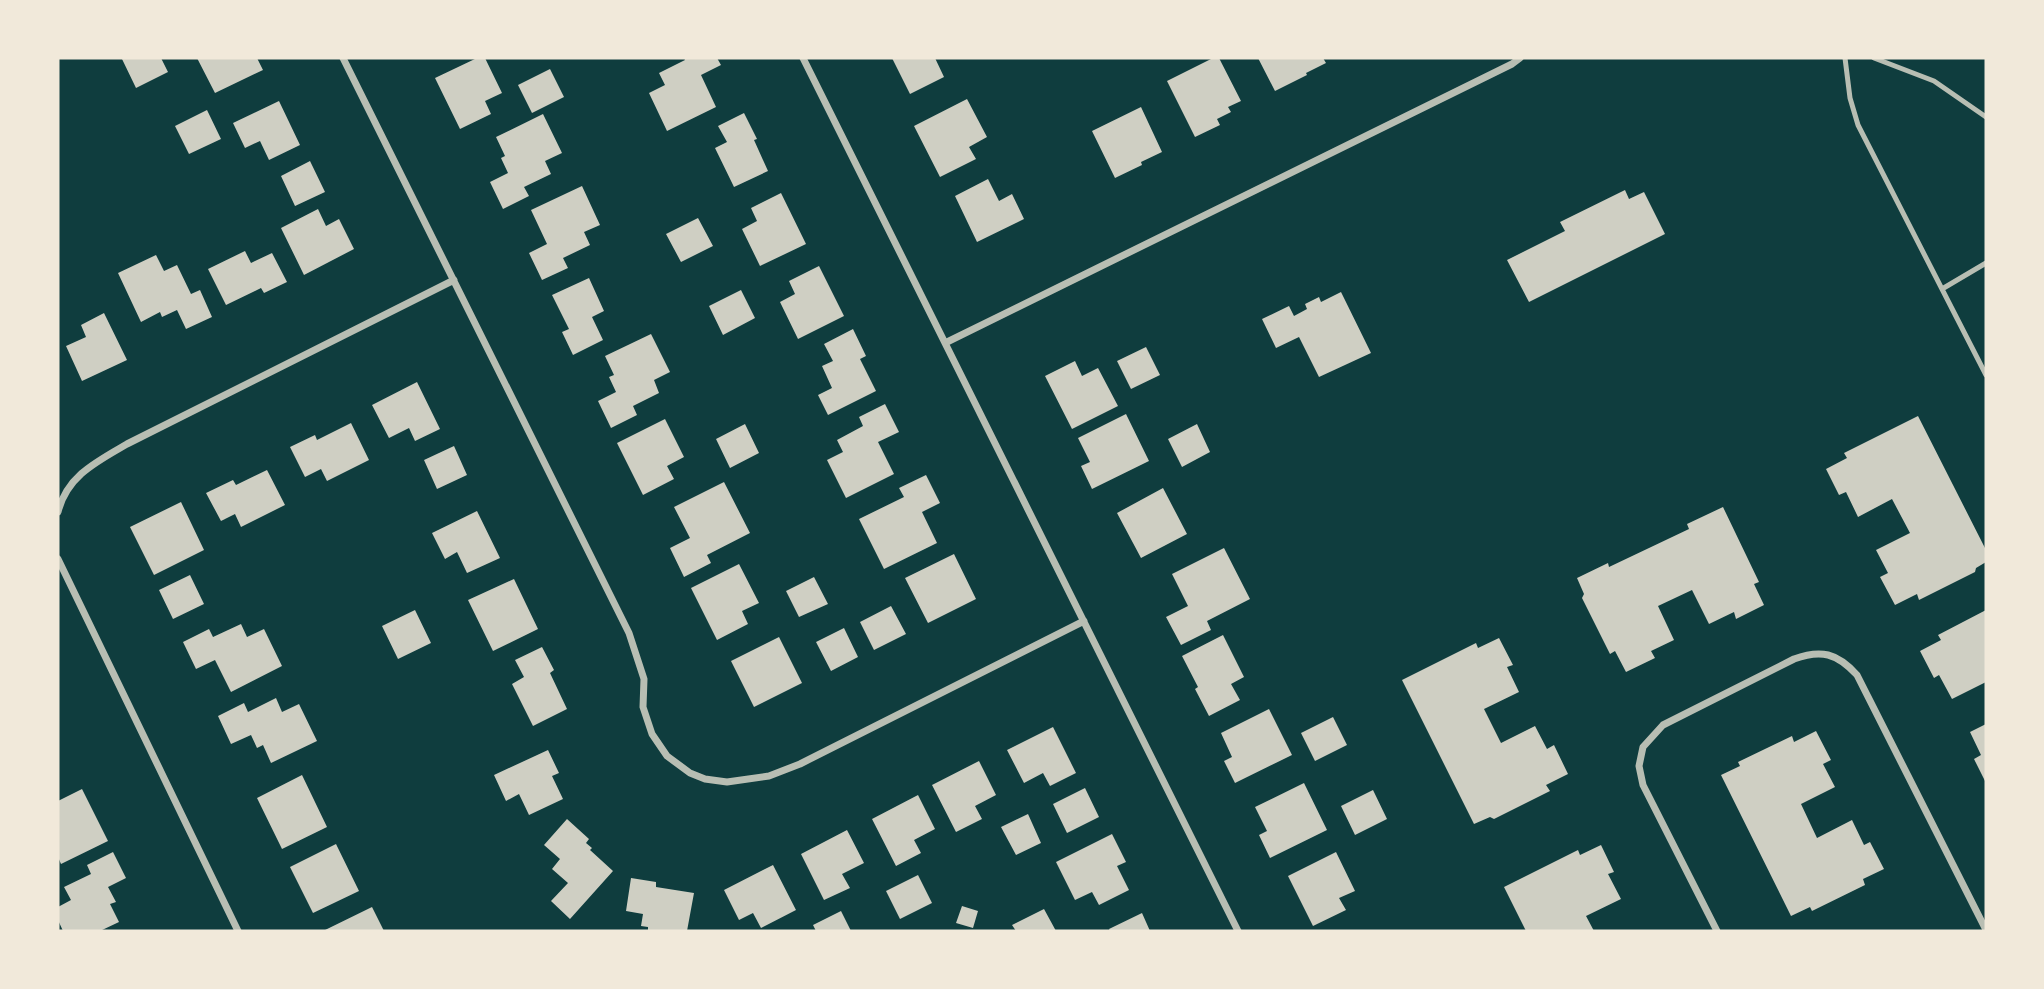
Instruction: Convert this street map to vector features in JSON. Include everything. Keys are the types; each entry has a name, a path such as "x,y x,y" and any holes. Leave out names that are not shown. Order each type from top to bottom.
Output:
{"street":[{"path":"343,58 629,633 644,679 643,707 652,734 667,756 690,773 705,779 727,782 769,776 800,764 1084,621"},
{"path":"803,58 1238,931"},
{"path":"945,342 1520,58"},
{"path":"58,513 68,487 90,465 454,280"},
{"path":"58,559 238,931"},
{"path":"1717,931 1643,785 1639,766 1643,747 1663,725 1794,659 1820,653 1832,655 1844,662 1857,675 1986,930"}],"lane":[{"path":"1845,58 1850,98 1858,125 1986,375"},
{"path":"1874,58 1934,80 1986,117"},
{"path":"1942,289 1986,263"}],"building":[{"path":"161,58 168,72 136,88 122,59"},
{"path":"197,58 257,58 263,70 215,93"},
{"path":"477,58 485,58 502,93 485,101 491,114 460,129 435,78"},
{"path":"684,58 717,58 721,65 701,75 716,107 667,131 649,93 665,85 659,73 685,60"},
{"path":"892,58 935,58 944,77 910,94"},
{"path":"1213,58 1219,58 1241,101 1228,107 1231,112 1217,119 1220,125 1195,137 1167,81"},
{"path":"1258,58 1323,58 1326,63 1275,91"},
{"path":"550,69 564,97 532,113 518,85"},
{"path":"967,99 987,137 969,147 976,159 940,177 914,126"},
{"path":"279,101 300,145 269,160 260,141 245,148 233,123"},
{"path":"1141,107 1162,152 1115,178 1092,131"},
{"path":"207,110 221,139 189,154 175,126"},
{"path":"744,113 768,171 734,187 715,148 727,142 718,126"},
{"path":"543,114 562,153 545,161 551,174 524,187 529,196 503,209 490,182 508,173 501,158 505,156 496,137"},
{"path":"310,161 325,192 295,206 281,176"},
{"path":"988,179 999,201 1012,194 1024,219 977,242 955,196"},
{"path":"582,186 600,225 584,232 590,245 563,258 568,268 542,280 529,253 547,244 531,210"},
{"path":"1625,190 1629,199 1644,192 1665,234 1529,302 1507,260 1565,231 1560,222"},
{"path":"781,193 806,244 760,266 742,229 757,221 751,208"},
{"path":"318,209 326,226 339,219 354,249 304,275 281,228"},
{"path":"698,218 713,246 681,262 666,234"},
{"path":"245,251 251,263 272,253 287,282 264,293 261,288 226,305 208,269"},
{"path":"156,255 164,271 177,265 191,294 200,290 212,317 186,329 177,310 162,317 160,312 141,322 118,273"},
{"path":"819,266 844,316 798,339 780,302 795,294 789,281"},
{"path":"589,278 604,311 592,317 603,340 573,355 562,332 569,329 552,295"},
{"path":"741,290 755,318 723,335 709,306"},
{"path":"1341,292 1371,353 1319,377 1299,337 1276,348 1262,319 1289,306 1294,316 1307,309 1305,304 1319,297 1321,302"},
{"path":"104,313 127,360 82,381 66,346 86,337 81,325"},
{"path":"853,329 866,356 860,359 876,391 828,415 818,395 832,388 822,366 833,361 824,344"},
{"path":"651,334 670,372 654,380 659,393 633,406 637,415 611,428 598,401 616,392 609,377 614,375 605,356"},
{"path":"1146,347 1160,375 1131,389 1117,361"},
{"path":"1075,361 1082,376 1098,368 1118,406 1072,429 1045,376"},
{"path":"417,382 440,429 415,441 409,428 389,438 372,405"},
{"path":"885,404 899,432 878,442 894,474 846,498 827,460 843,452 837,440 863,426 859,417"},
{"path":"1126,414 1149,461 1092,489 1081,466 1090,462 1078,438"},
{"path":"1918,416 1986,550 1986,562 1976,568 1975,572 1919,600 1917,594 1895,605 1880,577 1888,573 1876,550 1910,533 1892,499 1858,517 1846,492 1839,495 1826,469 1847,458 1844,453"},
{"path":"665,419 684,457 667,466 674,479 643,495 617,443"},
{"path":"351,423 369,460 327,481 321,469 305,477 290,447 315,435 317,440"},
{"path":"745,424 759,453 730,468 716,439"},
{"path":"1197,424 1210,452 1182,467 1168,439"},
{"path":"454,446 467,475 437,489 424,460"},
{"path":"267,470 285,505 241,527 235,514 221,521 206,493 233,480 236,485"},
{"path":"926,475 940,503 922,512 937,543 884,569 859,519 904,497 899,488"},
{"path":"724,482 750,533 707,555 711,563 684,577 670,548 690,538 674,507"},
{"path":"1163,488 1187,534 1141,558 1117,513"},
{"path":"181,502 204,550 154,575 130,527"},
{"path":"1723,507 1759,582 1754,584 1764,605 1736,619 1734,612 1709,624 1692,590 1658,606 1674,640 1651,651 1655,658 1626,672 1615,651 1610,654 1582,598 1584,594 1577,578 1608,563 1609,567 1689,529 1687,524"},
{"path":"477,511 500,558 467,573 457,552 445,559 432,533"},
{"path":"1224,548 1250,599 1207,621 1211,630 1181,645 1166,617 1188,606 1172,574"},
{"path":"954,554 976,599 928,623 905,578"},
{"path":"739,564 759,603 742,611 748,624 717,640 691,588"},
{"path":"190,575 204,604 173,619 159,590"},
{"path":"814,577 828,604 799,617 786,591"},
{"path":"514,579 538,629 493,651 468,600"},
{"path":"891,606 906,634 874,650 860,622"},
{"path":"415,610 431,643 398,659 382,626"},
{"path":"1986,610 1986,682 1952,699 1939,675 1934,678 1920,651 1941,640 1938,635"},
{"path":"241,624 247,637 264,629 282,666 231,692 215,660 196,669 183,642 209,629 213,637"},
{"path":"844,628 858,657 831,671 816,642"},
{"path":"1223,635 1244,677 1231,684 1240,700 1209,716 1182,656"},
{"path":"779,637 802,683 754,707 731,661"},
{"path":"1499,638 1513,665 1507,667 1519,692 1484,709 1501,743 1535,726 1547,749 1554,745 1568,774 1546,785 1550,791 1494,819 1490,817 1474,824 1402,680 1476,643 1478,648"},
{"path":"542,647 554,670 550,673 567,709 533,726 512,684 524,677 515,660"},
{"path":"276,698 282,712 299,704 317,741 271,763 263,745 257,748 251,735 231,744 218,716 244,703 248,712"},
{"path":"1269,709 1292,755 1235,783 1224,761 1232,757 1221,733"},
{"path":"1333,717 1347,745 1315,761 1301,733"},
{"path":"1986,724 1986,783 1974,759 1981,755 1970,732"},
{"path":"1053,727 1076,773 1050,786 1043,773 1024,783 1007,750"},
{"path":"1816,731 1831,760 1823,764 1835,787 1801,804 1817,838 1852,820 1864,845 1870,842 1884,869 1863,879 1865,885 1812,911 1810,907 1791,916 1721,775 1740,766 1738,762 1792,736 1794,742"},
{"path":"548,750 559,773 552,776 563,799 529,815 519,794 506,801 494,775"},
{"path":"979,761 996,795 975,806 982,819 956,832 932,785"},
{"path":"302,775 327,827 282,849 257,798"},
{"path":"1304,783 1327,830 1270,858 1259,835 1267,831 1255,807"},
{"path":"1085,788 1099,817 1067,833 1053,804"},
{"path":"82,789 108,841 61,864 58,857 58,801"},
{"path":"1373,790 1387,819 1355,835 1341,806"},
{"path":"918,795 935,829 914,840 921,853 896,866 872,819"},
{"path":"1028,814 1041,843 1016,855 1001,827"},
{"path":"567,819 589,839 586,843 592,848 590,850 613,871 570,919 551,901 568,883 552,869 560,859 544,845"},
{"path":"847,830 864,863 842,874 850,888 824,900 801,854"},
{"path":"1112,834 1126,862 1117,866 1129,890 1099,905 1092,892 1075,900 1056,862"},
{"path":"336,844 359,891 313,913 290,867"},
{"path":"1601,845 1614,872 1608,874 1621,899 1586,916 1594,931 1526,931 1504,887 1578,850 1580,855"},
{"path":"113,852 126,878 108,887 116,902 110,904 119,922 100,931 63,931 58,920 58,907 71,900 64,887 91,874 87,865"},
{"path":"1336,852 1355,891 1339,898 1346,910 1313,926 1288,876"},
{"path":"773,865 796,910 761,928 753,913 739,920 724,890"},
{"path":"918,875 932,903 900,919 886,891"},
{"path":"631,878 656,882 656,887 694,893 687,931 648,931 648,927 641,926 643,914 626,911"},
{"path":"962,906 978,911 973,928 956,923"},
{"path":"372,907 384,931 323,931"},
{"path":"1044,909 1056,931 1016,931 1012,925"},
{"path":"841,911 851,931 816,931 813,925"},
{"path":"1142,913 1150,931 1110,931 1109,929"}]}
